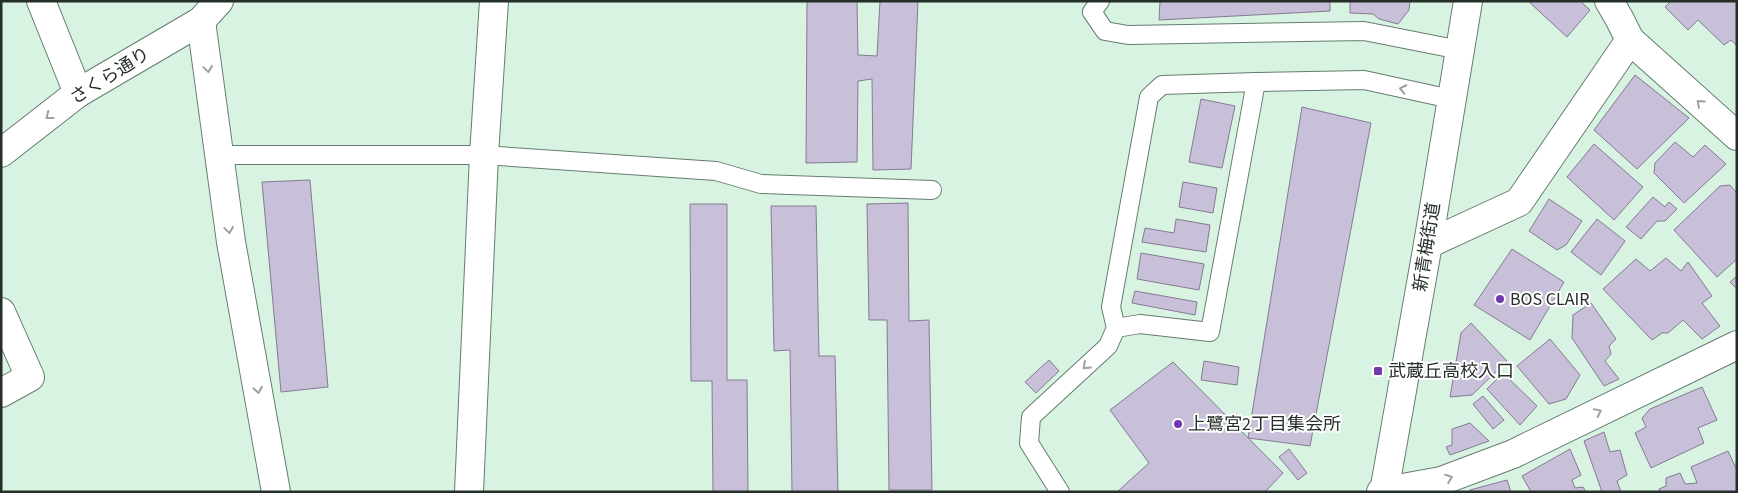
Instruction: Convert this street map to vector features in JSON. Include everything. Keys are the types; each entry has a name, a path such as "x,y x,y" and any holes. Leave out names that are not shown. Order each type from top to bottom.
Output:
{"street":[{"path":"40,1 78,93"},
{"path":"469,492 484,155 494,1"},
{"name":"新青梅街道","path":"1383,492 1428,244 1468,1"},
{"path":"1609,1 1620,18 1630,40 1737,136"},
{"path":"210,11 219,155 231,242 276,492"},
{"name":"さくら通り","path":"1,153 78,93 210,11"},
{"path":"1428,244 1520,202 1630,40"},
{"path":"1,312 30,377 1,393"},
{"path":"1383,492 1441,481 1514,454 1737,345"}],"lane":[{"path":"1100,1 1092,12 1105,31 1128,35 1364,31 1460,50"},
{"path":"1060,492 1029,443 1031,417 1108,346 1116,328 1111,307 1149,97 1162,85 1364,80 1451,99"},
{"path":"1116,328 1140,324 1210,332 1256,82"},
{"path":"219,155 484,155 716,171 761,184 932,190"}],"building":[{"path":"807,1 857,1 858,55 877,56 880,1 918,1 911,169 873,170 872,79 858,81 857,162 806,163"},
{"path":"1160,1 1330,1 1330,11 1159,20"},
{"path":"1350,1 1410,1 1409,10 1398,24 1379,19 1373,14 1350,13"},
{"path":"1528,1 1580,1 1590,10 1567,37"},
{"path":"1671,1 1737,1 1737,46 1731,40 1724,45 1698,20 1688,30 1665,7"},
{"path":"1635,75 1689,118 1637,169 1594,130"},
{"path":"1201,99 1235,106 1222,168 1189,162"},
{"path":"1302,107 1371,123 1310,446 1248,438"},
{"path":"1675,142 1693,157 1705,145 1726,164 1684,203 1654,173 1655,163"},
{"path":"1594,144 1643,187 1614,220 1567,177"},
{"path":"310,180 328,387 281,392 262,182"},
{"path":"1183,182 1217,188 1213,213 1179,207"},
{"path":"1730,185 1737,193 1737,259 1717,277 1674,230 1720,186"},
{"path":"1653,197 1665,207 1669,202 1677,209 1665,221 1657,221 1641,239 1626,227"},
{"path":"1549,199 1582,221 1566,245 1557,250 1529,231"},
{"path":"908,203 909,321 929,320 932,490 889,490 887,320 869,320 867,204"},
{"path":"690,204 727,204 727,380 747,380 748,492 713,492 712,381 691,381"},
{"path":"771,206 816,206 819,356 835,356 838,492 792,492 790,350 774,351"},
{"path":"1176,219 1210,225 1206,252 1142,242 1145,228 1174,233"},
{"path":"1597,219 1625,241 1601,275 1571,252"},
{"path":"1512,249 1564,282 1530,340 1474,305"},
{"path":"1141,253 1204,264 1199,290 1137,279"},
{"path":"1666,258 1681,271 1688,262 1712,296 1702,303 1720,326 1702,339 1683,320 1668,333 1662,333 1652,340 1603,289 1636,259 1650,271"},
{"path":"1737,276 1737,289 1730,282"},
{"path":"1135,291 1197,302 1195,315 1132,303"},
{"path":"1591,303 1616,339 1609,346 1611,354 1605,361 1619,379 1604,386 1572,338 1573,315"},
{"path":"1471,323 1507,361 1472,395 1450,397 1461,333"},
{"path":"1550,339 1580,375 1566,399 1549,404 1517,366"},
{"path":"1049,360 1059,371 1036,393 1025,382"},
{"path":"1204,361 1239,367 1237,385 1201,380"},
{"name":"上鷺宮2丁目集会所","path":"1173,362 1283,473 1265,492 1117,492 1149,463 1110,410"},
{"path":"1503,373 1537,406 1520,425 1487,389"},
{"path":"1702,387 1717,420 1698,428 1704,443 1651,468 1635,433 1646,427 1642,418 1650,409"},
{"path":"1483,396 1504,420 1493,429 1473,404"},
{"path":"1470,423 1489,441 1450,455 1446,447 1452,445 1452,429"},
{"path":"1604,432 1610,452 1620,450 1627,475 1617,481 1621,492 1602,492 1584,441"},
{"path":"1289,449 1307,473 1298,480 1279,457"},
{"path":"1570,449 1581,475 1572,480 1575,488 1583,487 1586,492 1531,492 1522,476"},
{"path":"1728,451 1737,470 1737,492 1660,492 1659,489 1666,486 1666,478 1680,473 1685,484 1697,483 1691,467"},
{"path":"1507,480 1511,492 1470,492 1470,490"}],"place":[{"name":"BOS CLAIR","path":"1500,299"},
{"name":"武蔵丘高校入口","path":"1378,371"},
{"name":"上鷺宮2丁目集会所","path":"1178,424"}]}
